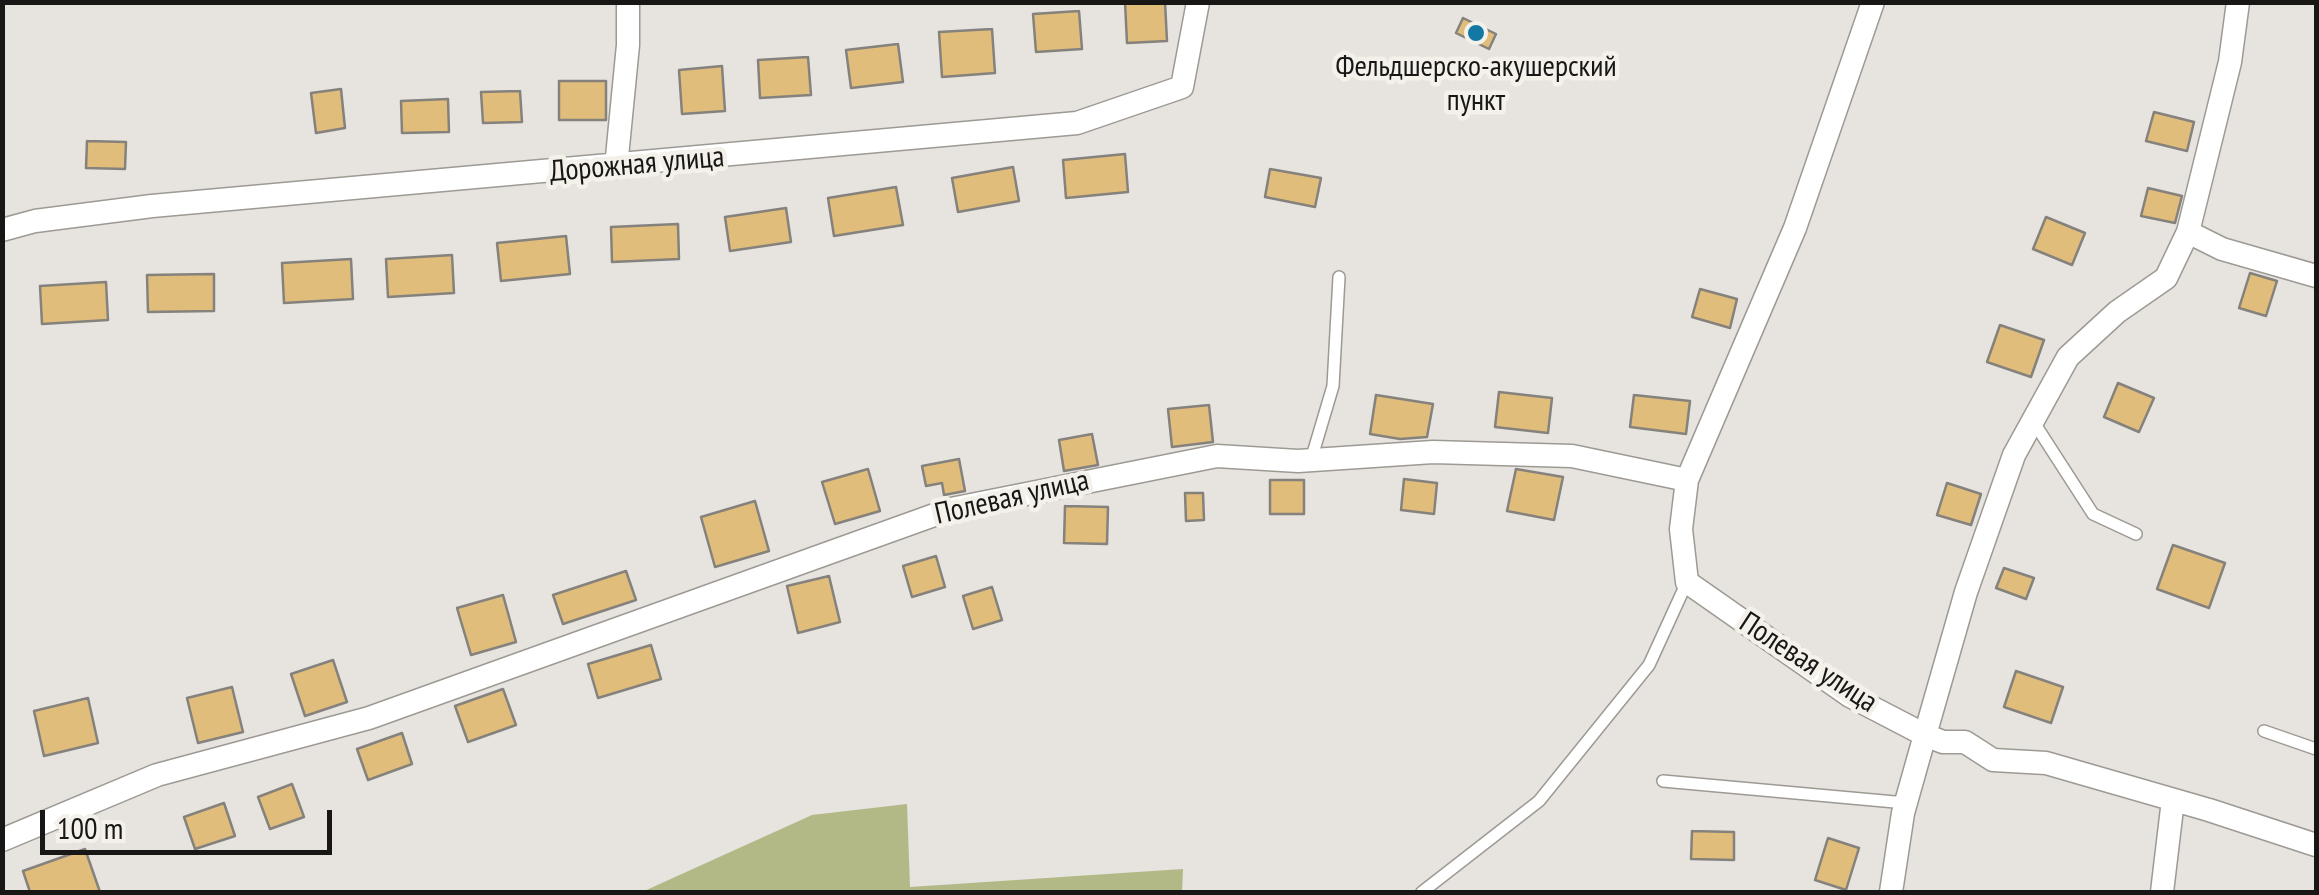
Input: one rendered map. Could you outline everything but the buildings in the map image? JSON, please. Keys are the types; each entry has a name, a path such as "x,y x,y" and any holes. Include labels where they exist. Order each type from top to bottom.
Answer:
{"street":[{"path":"616,167 628,45 628,2"},
{"name":"Дорожная улица","path":"2,230 35,220 152,206 1077,123 1182,86 1198,2"},
{"path":"1687,582 1681,528 1686,480 1795,228 1873,2"},
{"path":"1892,892 1906,804 1924,735 1966,592 2014,455 2068,358 2117,312 2166,278 2188,232 2230,62 2238,2"},
{"path":"2188,232 2222,249 2316,276"},
{"name":"Полевая улица","path":"2,840 157,775 369,718 951,509 1218,456 1311,460 1433,452 1572,456 1686,480"},
{"name":"Полевая улица","path":"1687,582 1850,696 1924,735 1943,742 1965,742 1993,760 2046,763 2316,845"},
{"path":"2162,892 2174,800"}],"lane":[{"path":"1311,460 1333,386 1338,277"},
{"path":"2033,421 2094,514 2136,534"},
{"path":"1422,892 1539,802 1649,665 1687,582"},
{"path":"2264,731 2316,749"},
{"path":"1663,780 1906,804"}],"green space":[{"path":"907,804 910,887 1183,869 1182,892 642,892 812,815"}],"place":[{"name":"Фельдшерско-акушерский пункт","path":"1476,33"}]}
